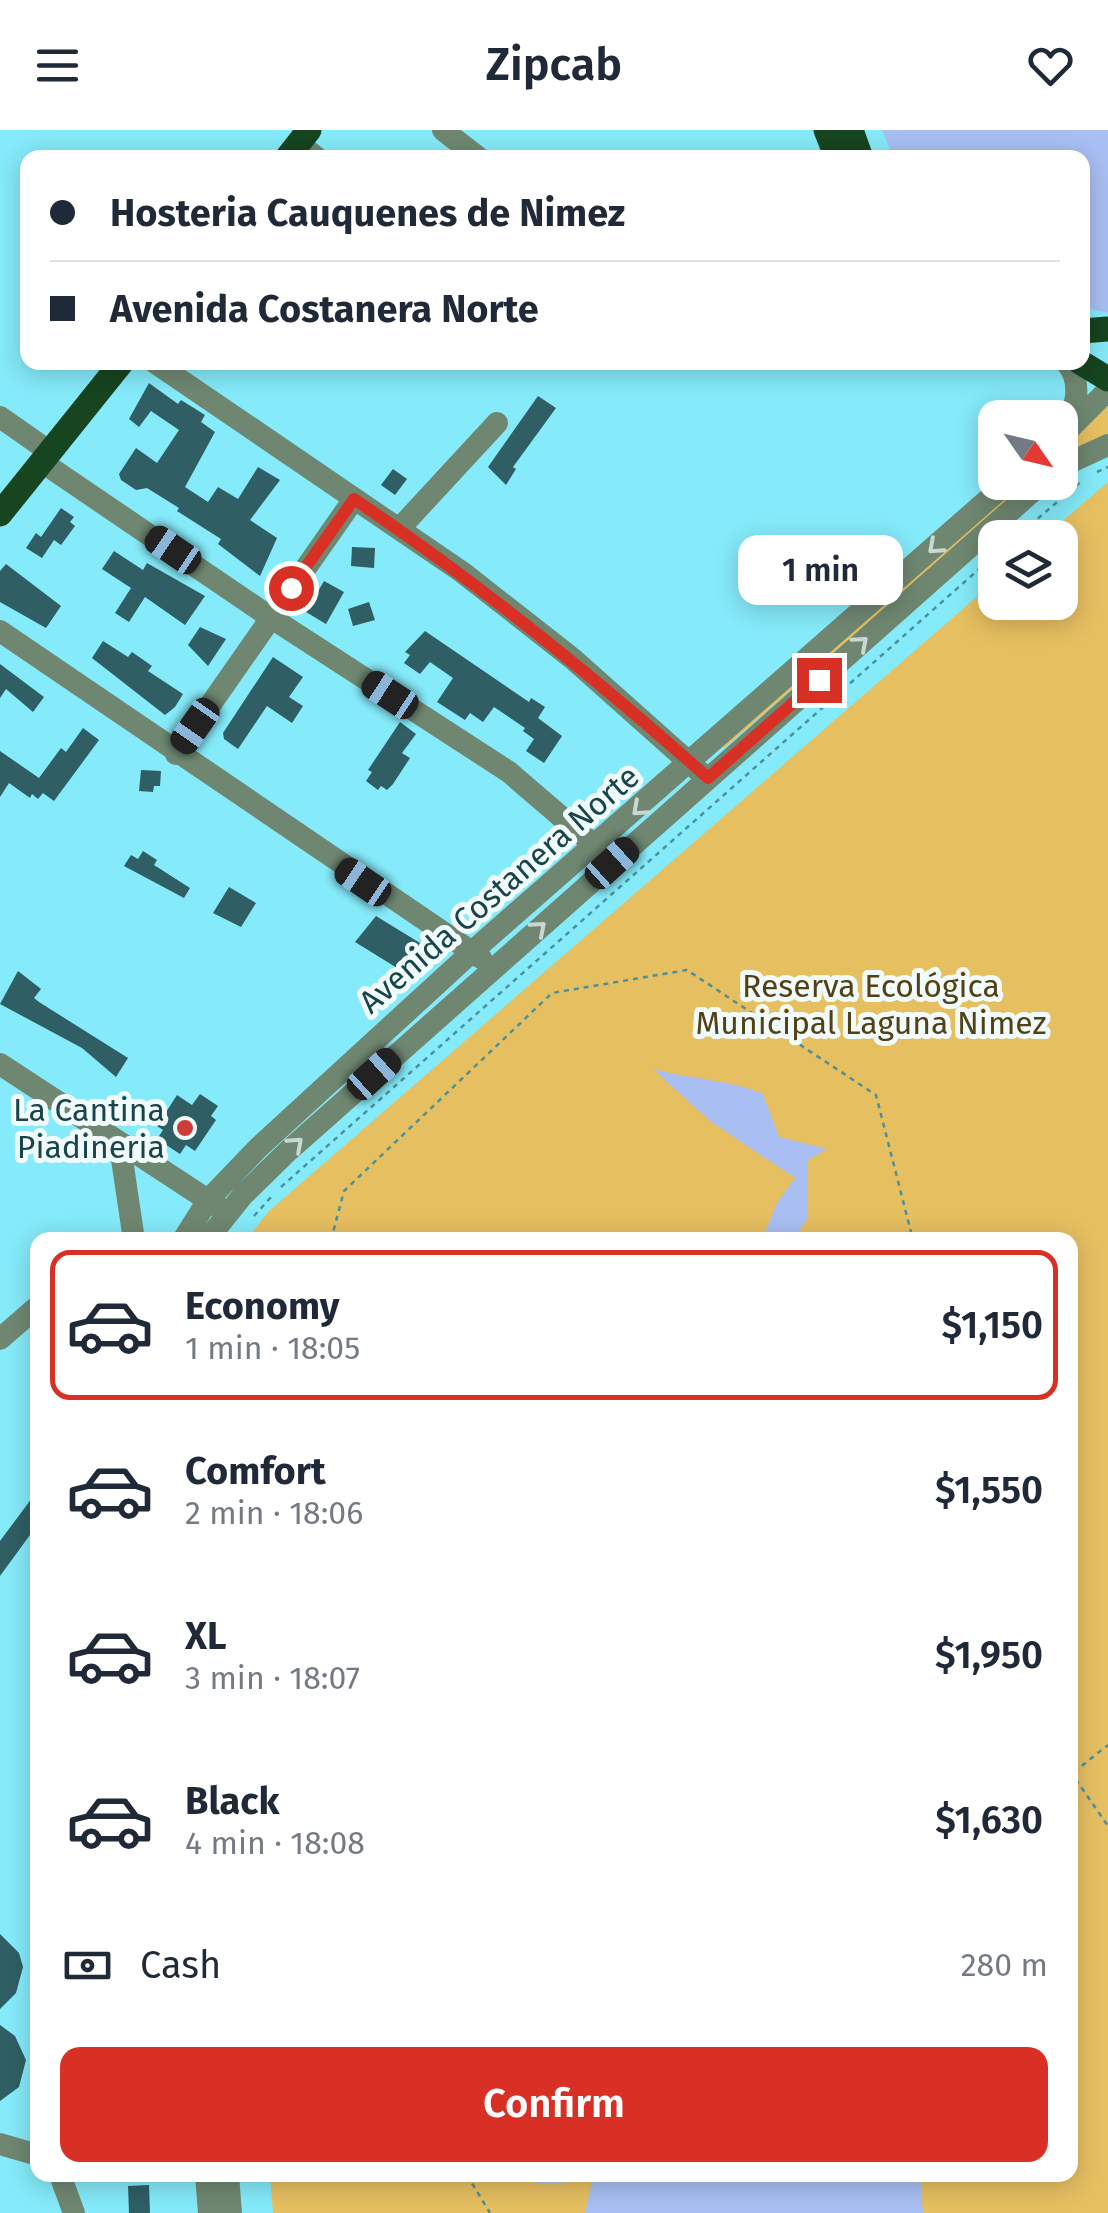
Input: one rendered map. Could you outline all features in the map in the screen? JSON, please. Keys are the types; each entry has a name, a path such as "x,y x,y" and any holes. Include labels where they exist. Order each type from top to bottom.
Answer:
{"main road":[{"path":"0,514 116,370"}],"street":[{"path":"443,130 469,150"},
{"path":"166,370 462,572 572,660 699,771"},
{"path":"1071,370 1075,376 1075,400"},
{"path":"1078,419 1108,390"},
{"path":"0,417 46,457 270,618 510,772 605,854"},
{"path":"398,529 497,422"},
{"path":"1078,459 1108,444"},
{"path":"176,754 354,499"},
{"name":"Avenida Costanera Norte","path":"699,771 989,500"},
{"name":"Avenida Costanera Norte","path":"209,1232 217,1206 279,1158 491,969 605,854 1022,500"},
{"path":"0,631 363,882 474,950 491,969"},
{"name":"Avenida Costanera Norte","path":"192,1232 474,950 605,854"},
{"path":"0,1064 217,1206"},
{"path":"120,1146 127,1232"},
{"path":"0,1339 30,1313"},
{"path":"0,2144 30,2153"},
{"path":"63,2182 74,2213"},
{"path":"207,2182 209,2213"},
{"path":"228,2182 230,2213"}],"path":[{"path":"1034,520 1068,490 1108,467"},
{"path":"254,1216 978,570"},
{"path":"332,1232 344,1191 552,994 686,970 876,1095 910,1232"},
{"path":"1078,1767 1108,1745"},
{"path":"1078,1782 1108,1826"},
{"path":"472,2182 490,2213"}],"green space":[{"path":"1108,406 1108,438 1078,448 1078,432"},
{"name":"Reserva Ecológica Municipal Laguna Nimez","path":"1108,482 1108,2213 273,2213 271,2182 1078,2182 1078,1232 252,1232 269,1211 978,596 978,620 1078,620 1078,520 1064,520"},
{"path":"1002,500 1011,500 988,520 979,520"},
{"path":"978,521 978,529 723,749 725,743"}],"water":[{"path":"882,130 1108,130 1108,313 1090,309 1090,150 890,150"},
{"path":"653,1069 763,1094 779,1137 827,1149 808,1160 808,1217 799,1232 765,1232 777,1203 795,1178 710,1121"},
{"path":"592,2182 921,2182 923,2213 585,2213"}],"building":[{"path":"149,383 178,404 181,400 205,415 201,422 215,432 185,487 208,502 218,487 238,499 258,467 280,480 250,520 277,538 260,576 218,544 221,539 177,511 179,508 147,488 136,490 121,480 119,474 136,448 157,463 179,430 151,411 139,427 129,419"},
{"path":"538,396 556,408 513,467 516,469 506,485 488,467"},
{"path":"393,469 407,479 395,495 381,485"},
{"path":"61,508 74,517 70,522 75,526 61,545 54,540 42,558 26,548 36,533 41,537"},
{"path":"352,547 375,548 374,568 351,566"},
{"path":"114,551 143,570 147,563 205,596 185,625 145,597 129,622 115,613 131,588 102,569"},
{"path":"6,564 61,606 46,628 0,602 0,571"},
{"path":"324,581 344,592 326,624 306,612"},
{"path":"369,602 375,620 353,626 348,609"},
{"path":"200,627 226,639 208,666 188,645"},
{"path":"425,631 529,702 531,698 545,707 538,718 562,736 544,763 526,751 534,739 523,731 525,728 494,707 483,722 470,713 465,720 437,702 453,678 430,662 420,674 404,663 410,655 405,652"},
{"path":"103,641 128,657 132,652 152,666 148,671 183,694 175,707 165,715 92,658"},
{"path":"273,657 303,677 289,697 303,706 292,723 267,706 238,749 224,739 223,733"},
{"path":"0,664 44,697 33,712 6,689 0,698"},
{"path":"400,722 416,734 402,753 410,758 387,790 381,786 378,790 366,781 372,772 368,770"},
{"path":"83,728 99,740 54,801 43,793 38,799 32,794 30,798 9,783 0,797 0,751 39,778 61,748 66,752"},
{"path":"141,770 161,771 160,786 154,786 153,792 139,791"},
{"path":"143,851 157,860 154,865 190,888 184,898 124,866 131,855 138,859"},
{"path":"229,887 256,903 241,927 213,913"},
{"path":"376,916 420,943 402,971 355,942"},
{"path":"18,971 41,989 34,998 39,1002 128,1058 116,1077 82,1048 0,1004"},
{"path":"200,1094 218,1106 211,1116 216,1120 195,1151 186,1145 180,1154 157,1139 163,1130 157,1126 177,1095 192,1105"},
{"path":"30,1501 30,1535 0,1576 0,1541"},
{"path":"0,1934 19,1953 23,1967 16,1993 0,2009"},
{"path":"0,2025 15,2036 26,2060 19,2087 0,2101"},
{"path":"149,2185 150,2213 129,2213 128,2186"}],"place":[{"name":"La Cantina Piadineria","path":"185,1128"}],"route":[{"path":"291,588 354,499 462,572 572,660 708,778 819,680"}]}
